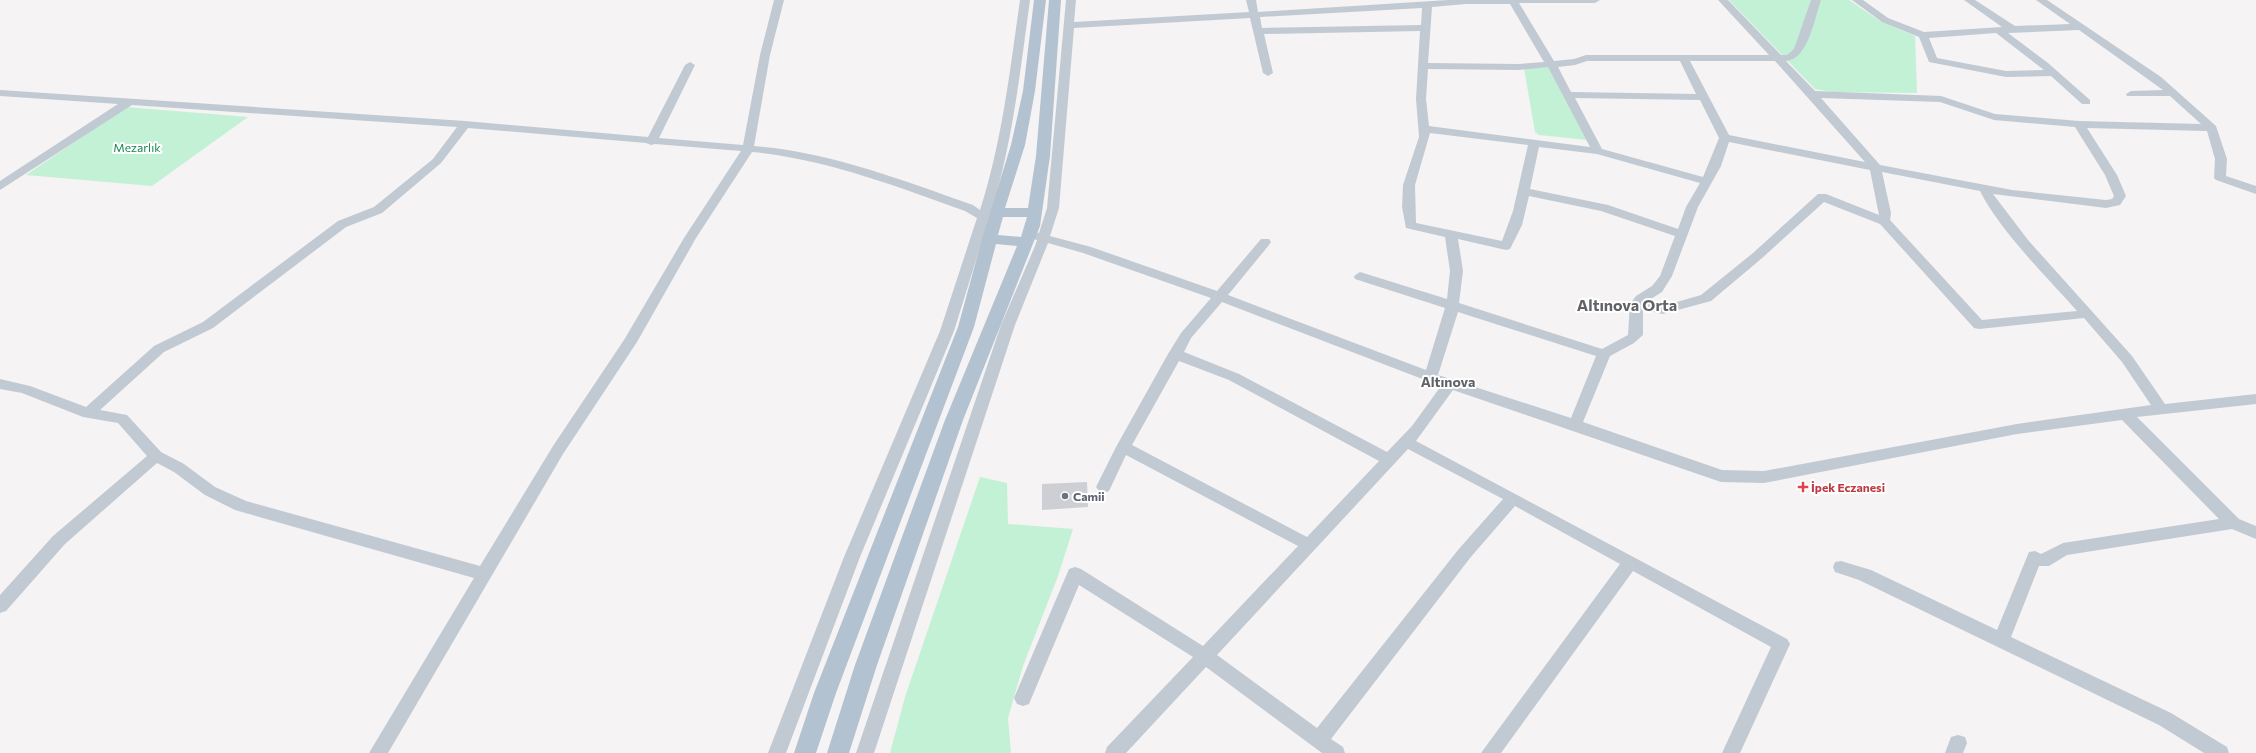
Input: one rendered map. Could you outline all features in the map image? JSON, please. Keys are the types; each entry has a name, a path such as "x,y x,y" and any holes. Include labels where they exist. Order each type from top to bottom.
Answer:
{"main road":[{"path":"805,753 828,685 966,327 990,223 1018,145 1028,91 1040,0"},
{"path":"838,753 866,665 954,420 1033,238 1042,156 1055,0"},
{"path":"990,223 1035,213"},
{"path":"990,223 1033,238"}],"street":[{"path":"378,753 558,450 630,342 690,238 748,149 765,55 779,0"},
{"path":"781,749 852,557 947,331 990,223 995,182 1008,120 1025,0"},
{"path":"854,753 867,747 1008,325 1033,238 1054,208 1071,0"},
{"path":"1251,0 1268,73"},
{"path":"1069,25 1427,5 1460,1 1595,0"},
{"path":"1724,0 1812,94 1875,166 1885,213 1884,221"},
{"path":"1422,66 1518,67 1575,62 1586,58 1789,58 1799,50 1816,0"},
{"path":"1857,0 1885,20 1923,35 2080,27"},
{"path":"1969,0 2012,30"},
{"path":"2040,0 2157,79 2212,128 2221,159 2220,178 2256,190"},
{"path":"1513,1 1551,64 1598,152"},
{"path":"1427,5 1421,99 1425,137 1409,185 1410,225 1451,235 1468,236 1506,246 1510,240 1534,142"},
{"path":"1258,31 1426,28"},
{"path":"1998,30 2053,73 2086,102"},
{"path":"1923,35 1934,60 2006,74 2053,73"},
{"path":"1683,58 1725,138"},
{"path":"651,142 690,65"},
{"path":"0,93 465,124 651,142 787,152 882,177 969,208 990,223"},
{"path":"2131,94 2172,93"},
{"path":"1812,94 1941,99 1994,117 2079,124 2212,128"},
{"path":"1568,95 1704,97"},
{"path":"0,186 129,102"},
{"path":"88,413 127,376 159,349 208,326 342,224 378,210 437,161 465,124"},
{"path":"1725,138 1875,166 2012,194 2100,204 2116,202 2120,196 2111,175 2079,124"},
{"path":"1424,129 1534,142 1598,152 1706,181"},
{"path":"1575,425 1604,354 1612,347 1633,338 1636,335 1637,304 1641,299 1657,289 1666,276 1692,207 1706,181 1725,138"},
{"path":"1985,189 1991,201 2024,242 2085,314 2127,359 2161,409"},
{"path":"1523,191 1604,208 1682,234"},
{"path":"1637,304 1662,310 1683,306 1706,298 1757,256 1822,197 1884,221 1979,325 2085,314"},
{"path":"1430,377 1447,332 1456,284 1456,249 1451,235"},
{"path":"1033,238 1087,250 1219,297 1430,377 1575,425 1720,476 1764,476 2017,429 2161,409 2256,399"},
{"path":"1104,487 1123,447 1186,336 1265,242"},
{"path":"1360,276 1452,307 1604,354"},
{"path":"1175,354 1234,377 1389,460"},
{"path":"1114,753 1417,430 1450,383"},
{"path":"0,384 25,389 88,413 122,419 156,456 179,468 210,491 241,506 484,574"},
{"path":"2125,414 2233,523 2256,533"},
{"path":"1406,442 1513,498 1781,644 1731,753"},
{"path":"1123,447 1309,545"},
{"path":"0,606 59,540 156,456"},
{"path":"1319,740 1464,554 1513,498"},
{"path":"2001,641 2039,559 2063,549 2233,523"},
{"path":"1490,753 1630,562"},
{"path":"1841,567 1865,575 2165,719 2220,753"},
{"path":"1023,698 1075,574 1205,656 1336,753"}],"green space":[{"path":"1729,0 1849,0 1880,21 1915,36 1917,93 1832,92 1815,89"},
{"path":"1549,67 1587,140 1539,135 1535,132 1524,68"},
{"name":"Mezarlık","path":"126,107 248,117 152,186 26,175"},
{"path":"980,477 1007,483 1008,524 1073,529 1058,576 1023,666 1008,718 1011,753 890,753 905,697"}],"building":[{"name":"Camii","path":"1087,482 1088,507 1042,510 1042,484"}],"place":[{"name":"İpek Eczanesi","path":"1803,487"},
{"name":"Camii","path":"1065,496"}],"district":[{"name":"Altınova Orta","path":"1627,304"},
{"name":"Altınova","path":"1448,381"}]}
